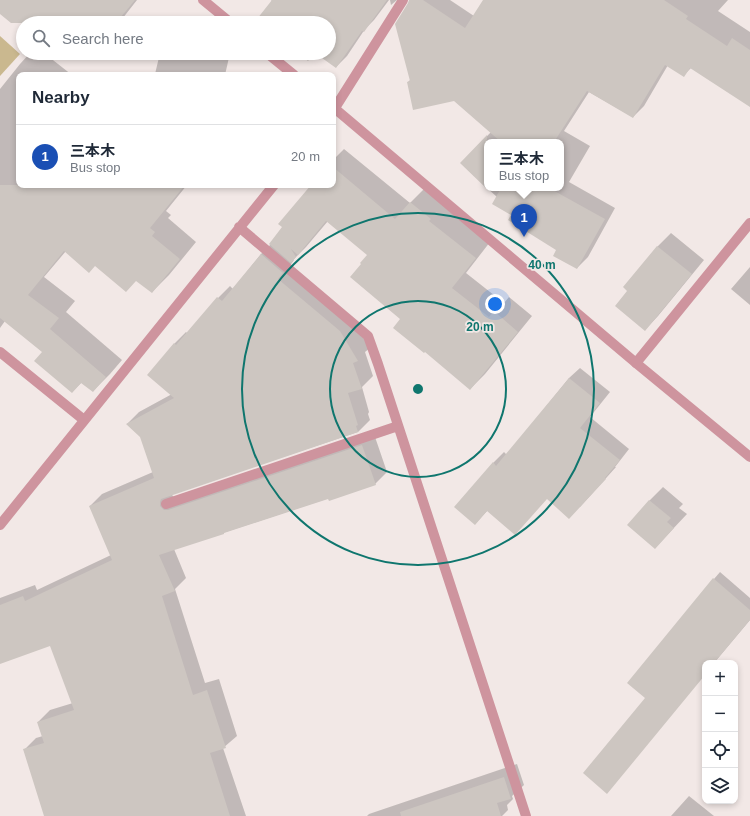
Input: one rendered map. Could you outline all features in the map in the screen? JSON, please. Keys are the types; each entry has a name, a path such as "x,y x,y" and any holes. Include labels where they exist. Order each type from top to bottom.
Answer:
{"street":[{"path":"203,0 222,16"},
{"path":"336,106 403,0"},
{"path":"276,60 290,72"},
{"path":"336,111 750,457"},
{"path":"0,525 272,188"},
{"path":"636,363 750,223"},
{"path":"239,228 368,336 526,816"},
{"path":"0,352 84,420"},
{"path":"166,504 398,426"}],"shaded area":[{"path":"0,36 16,50 16,58 0,76"}],"building":[{"path":"0,0 135,0 122,16 16,16 16,23 11,23 0,14"},
{"path":"272,0 387,0 364,32 362,31 336,68 325,60 336,60 336,16 259,16"},
{"path":"409,0 423,0 465,28 483,0 664,0 688,16 686,19 727,46 732,38 750,50 750,107 690,68 684,77 665,65 633,118 587,91 556,139 498,139 454,101 413,110 407,82 410,81 395,24"},
{"path":"487,135 487,139 484,139 484,186 460,163"},
{"path":"336,170 395,219 410,202 431,219 429,221 476,258 452,288 489,317 494,311 518,332 470,390 425,352 424,353 393,328 400,319 350,277 367,255 326,221 298,255 291,249 296,257 291,263 269,244 282,227 278,224 308,188 336,188"},
{"path":"0,185 16,185 16,188 183,188 150,228 155,232 152,236 180,259 152,293 136,281 126,292 95,266 89,273 64,251 28,295 59,318 50,329 106,377 93,392 81,383 72,393 34,361 42,352 0,318"},
{"path":"499,191 554,191 605,219 577,269 553,256 556,250 508,220 511,215 492,204"},
{"path":"657,246 692,274 645,331 615,306 627,291 623,287"},
{"path":"261,254 283,273 278,279 340,331 358,361 353,363 362,389 348,393 358,425 356,426 358,432 161,499 160,506 164,510 168,510 362,445 376,485 329,501 328,499 159,555 175,591 162,596 193,695 207,690 226,748 210,753 230,816 44,816 23,749 44,743 37,722 74,710 50,646 0,664 0,605 23,596 25,601 112,560 89,506 154,478 140,437 126,424 174,398 147,375 174,343 176,345 217,297 222,301"},
{"path":"569,378 600,403 580,428 620,460 605,478 606,479 569,519 547,499 515,535 487,511 475,525 454,507 493,462 496,466"},
{"path":"649,500 671,518 667,522 674,528 655,549 627,525"},
{"path":"713,578 750,610 750,620 717,660 702,660 702,679 607,794 583,773 645,698 627,683"},
{"path":"504,777 511,799 497,803 501,816 401,816 400,812"}],"place":[{"name":"三本木","path":"524,237"}]}
